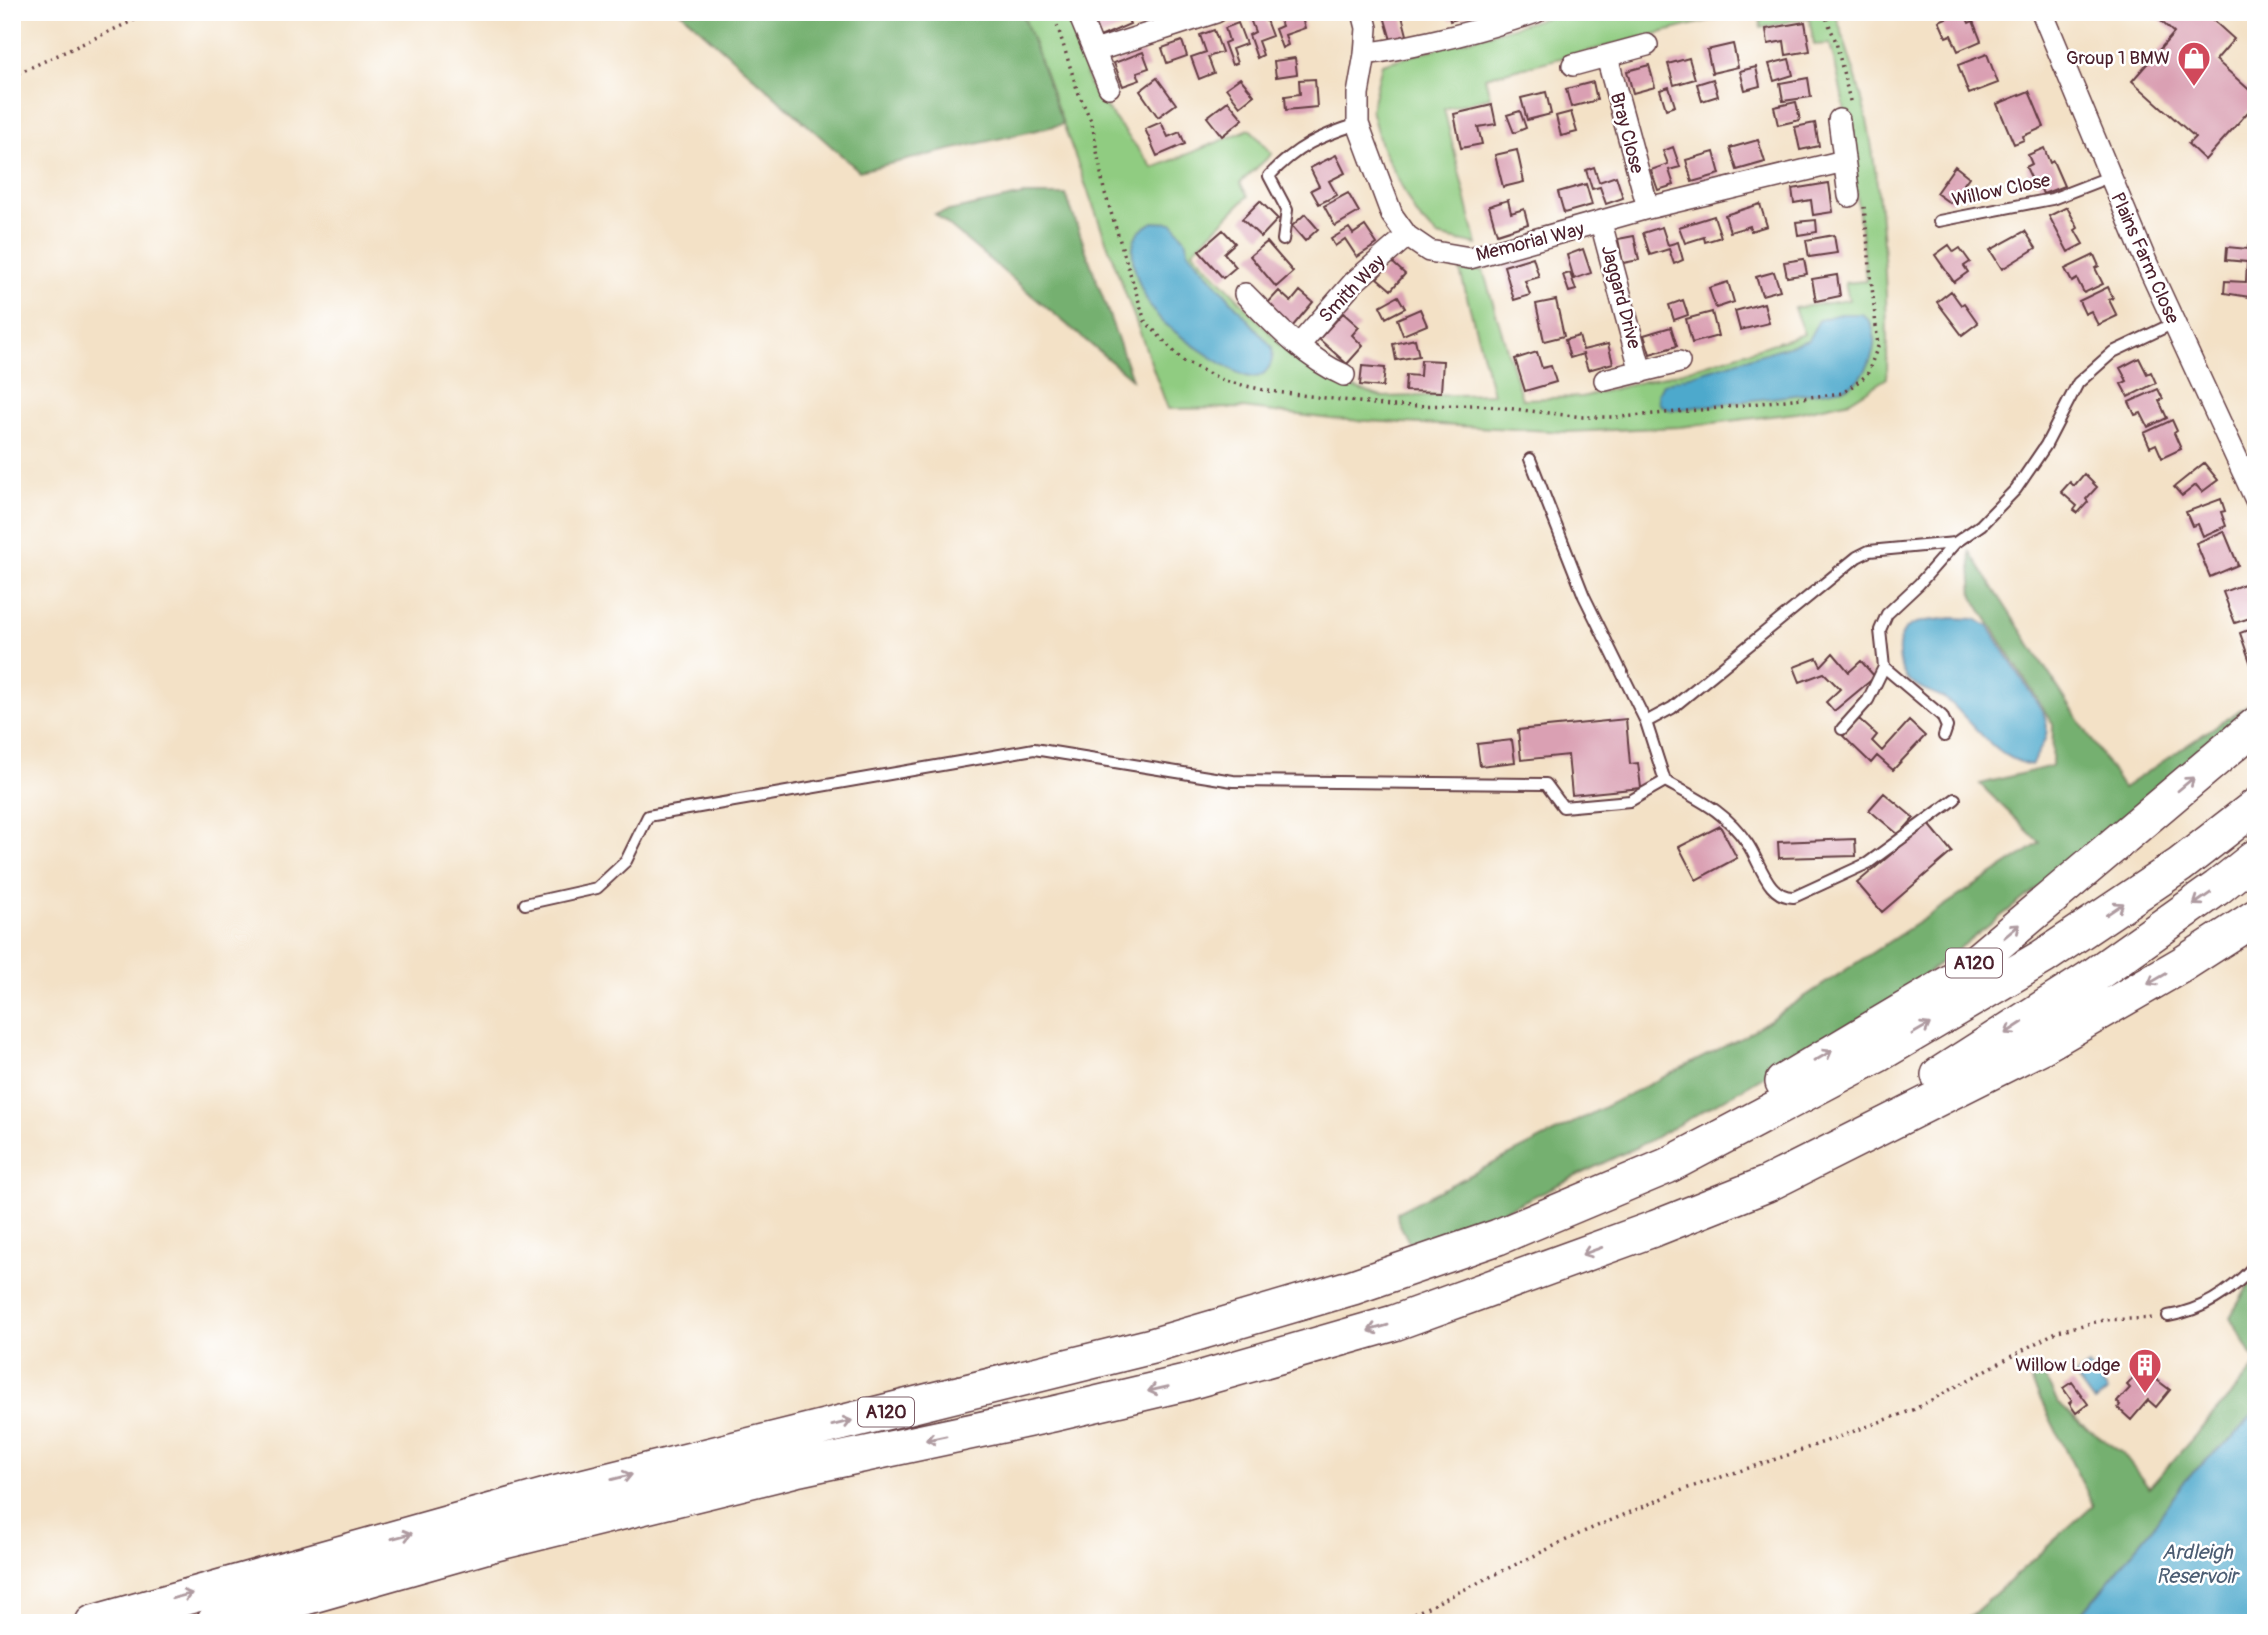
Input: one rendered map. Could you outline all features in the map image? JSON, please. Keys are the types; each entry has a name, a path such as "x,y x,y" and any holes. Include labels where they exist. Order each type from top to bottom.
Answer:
{"highway":[{"name":"A120","path":"1667,1166 1797,1071 1953,981 2256,725"},
{"name":"A120","path":"93,1623 546,1496 1152,1346 1353,1287 1498,1237 1667,1166 1879,1054 2043,957 2180,865 2256,806"},
{"name":"A120","path":"1656,1228 1953,1068 2089,979 2256,857"},
{"name":"A120","path":"214,1623 492,1544 796,1469 1185,1383 1394,1324 1656,1228 1767,1184 2040,1047 2183,964 2256,917"}],"street":[{"path":"1095,51 1216,12"},
{"name":"Memorial Way","path":"1363,12 1367,28 1358,94 1358,124 1392,215 1407,236 1429,251 1470,258 1648,208 1844,160"},
{"path":"1365,54 1401,48 1536,12"},
{"name":"Plains Farm Close","path":"2042,12 2109,177 2256,500"},
{"path":"1081,19 1110,88"},
{"path":"1573,65 1647,45"},
{"name":"Bray Close","path":"1607,57 1648,208"},
{"path":"1845,113 1844,160 1856,196"},
{"name":"Jaggard Drive","path":"1601,223 1641,372"},
{"name":"Smith Way","path":"1299,345 1354,282 1407,236"},
{"path":"1245,294 1271,321 1323,366 1344,375"},
{"name":"Jaggard Drive","path":"1605,380 1679,362"}],"lane":[{"path":"1283,240 1287,210 1269,176 1288,156 1321,135 1358,124"},
{"name":"Willow Close","path":"1939,221 2052,199 2109,177"},
{"path":"1842,729 1868,700 1884,667 1880,630 1884,619 1955,543 1981,525 2016,489 2046,445 2078,383 2113,352 2174,323"},
{"path":"1530,459 1584,596 1646,722 1665,781 1723,814 1748,844 1776,893 1794,897 1868,863 1955,799"},
{"path":"1646,722 1672,708 1857,557 1869,551 1955,543"},
{"path":"1884,667 1942,716 1947,727 1944,736"},
{"path":"525,904 597,888 626,861 648,816 1034,749 1233,782 1546,784 1563,807 1630,801 1665,781"},
{"path":"2168,1316 2198,1308 2216,1299 2256,1264"}],"path":[{"path":"12,76 152,12"},
{"path":"1054,12 1078,93 1091,123 1104,190 1145,321 1183,361 1225,381 1268,391 1391,406 1479,405 1583,417 1621,417 1710,409 1843,393 1867,375 1878,346 1856,196"},
{"path":"1824,12 1836,42 1845,113"},
{"path":"1395,1623 1581,1533 1685,1489 1913,1410 2058,1331 2104,1320 2168,1316"}],"green space":[{"path":"681,12 1022,12 1063,124 859,171"},
{"path":"1022,12 1068,12 1090,87 1153,168 1250,129 1272,154 1240,183 1248,196 1193,251 1295,359 1334,382 1382,397 1493,394 1460,271 1483,270 1522,399 1582,397 1681,372 1804,334 1794,308 1849,300 1845,283 1866,281 1849,132 1830,44 1814,45 1809,17 1761,28 1759,12 1835,12 1865,110 1875,171 1884,260 1887,378 1850,401 1796,413 1680,427 1568,432 1331,419 1243,408 1168,409"},
{"path":"1565,12 1743,12 1485,77 1490,97 1444,109 1477,245 1437,236 1415,213 1381,146 1371,110 1382,64"},
{"path":"1023,195 1066,195 1132,379 935,214"},
{"path":"1970,552 2123,788 2256,699 2256,702 2101,839 1899,995 1735,1093 1645,1143 1497,1214 1410,1244 1398,1221 1397,1212 1743,1037 2040,843 1980,784 2052,766 2053,724 1973,597"},
{"path":"2256,1273 2256,1362 2230,1317"},
{"path":"2038,1365 2058,1403 2082,1425 2122,1453 2149,1488 2256,1366 2256,1411 2233,1438 2186,1479 2149,1532 2074,1623 1963,1623 2093,1505 2026,1370"}],"water":[{"path":"1153,222 1173,223 1187,242 1188,251 1272,347 1270,365 1263,374 1246,376 1227,367 1177,334 1161,320 1148,303 1138,280 1133,245 1141,230"},
{"path":"1839,314 1862,314 1873,330 1871,358 1862,375 1849,386 1828,391 1671,410 1659,404 1658,394 1663,384 1808,340 1819,320"},
{"path":"1952,618 1976,619 1989,627 2043,712 2046,733 2031,765 1996,749 1951,703 1917,686 1904,674 1899,659 1899,643 1907,628 1922,622"},
{"path":"2089,1366 2108,1392 2094,1402 2075,1376"},
{"name":"Ardleigh Reservoir","path":"2256,1410 2256,1623 2074,1623 2149,1532 2186,1479 2233,1438"}],"building":[{"path":"1090,12 1109,12 1110,17 1125,12 1130,24 1100,37"},
{"path":"1300,12 1305,28 1285,35 1288,45 1282,48 1275,29 1282,26 1277,13"},
{"path":"1401,12 1407,35 1391,40 1384,16"},
{"path":"1448,12 1477,12 1477,13 1450,21"},
{"path":"1964,12 1969,23 1973,21 1981,41 1958,51 1951,35 1946,37 1939,21"},
{"name":"Group 1 BMW","path":"2151,12 2204,12 2234,39 2216,60 2256,96 2256,103 2205,160 2188,144 2195,137 2132,81 2174,33"},
{"path":"1264,15 1272,36 1258,41 1263,55 1257,58 1249,35 1255,32 1250,19"},
{"path":"1805,22 1810,51 1786,55 1784,41 1768,44 1766,29"},
{"path":"1238,23 1246,44 1232,49 1237,63 1232,65 1224,43 1229,41 1225,28"},
{"path":"1214,30 1222,52 1208,57 1214,73 1199,79 1191,57 1206,52 1200,35"},
{"path":"1182,41 1187,56 1167,63 1162,48"},
{"path":"1733,44 1738,67 1712,73 1707,50"},
{"path":"1143,52 1149,68 1137,72 1140,80 1123,86 1114,63"},
{"path":"1987,54 1998,83 1969,94 1958,65"},
{"path":"1295,58 1297,74 1276,77 1274,61"},
{"path":"1689,58 1695,79 1674,85 1668,64"},
{"path":"1789,59 1793,75 1774,81 1769,64"},
{"path":"1649,65 1655,87 1633,93 1627,71"},
{"path":"1756,67 1760,86 1745,90 1740,71"},
{"path":"1157,78 1176,104 1158,117 1140,91"},
{"path":"1240,78 1254,95 1240,106 1226,88"},
{"path":"1808,78 1811,97 1783,101 1780,83"},
{"path":"1315,79 1317,107 1286,110 1285,96 1300,94 1299,80"},
{"path":"1713,79 1718,96 1702,101 1697,84"},
{"path":"1593,82 1597,100 1571,107 1566,89"},
{"path":"1669,87 1675,106 1666,109 1660,90"},
{"path":"2029,91 2044,127 2023,136 2024,140 2014,144 1997,104"},
{"path":"1546,92 1551,114 1527,120 1521,98"},
{"path":"1228,101 1243,119 1222,136 1207,117"},
{"path":"1796,102 1800,120 1778,125 1774,107"},
{"path":"1492,105 1496,124 1478,127 1482,144 1461,148 1454,114"},
{"path":"1520,111 1526,128 1514,133 1507,115"},
{"path":"1571,112 1577,132 1561,136 1556,116"},
{"path":"1161,122 1168,137 1180,132 1185,144 1157,156 1145,129"},
{"path":"1815,123 1819,146 1800,150 1795,127"},
{"path":"1758,140 1765,162 1737,170 1730,148"},
{"path":"1673,147 1680,167 1669,170 1674,185 1658,190 1651,170 1668,164 1663,151"},
{"path":"2044,148 2064,186 2043,194 2037,180 2033,182 2026,167 2032,164 2028,155"},
{"path":"1517,150 1524,182 1503,187 1495,155"},
{"path":"1714,152 1720,174 1692,182 1686,160"},
{"path":"1336,155 1345,173 1329,181 1337,195 1319,204 1311,190 1319,186 1310,168"},
{"path":"1955,166 1969,177 1964,184 1971,188 1963,200 1956,195 1950,203 1936,193"},
{"path":"1594,167 1599,182 1616,176 1623,198 1606,204 1600,187 1592,189 1586,170"},
{"path":"1829,183 1833,212 1813,215 1811,200 1794,203 1792,189"},
{"path":"1586,184 1592,205 1564,213 1558,192"},
{"path":"1348,193 1359,212 1335,226 1324,206"},
{"path":"1508,200 1511,213 1524,209 1528,224 1497,234 1489,206"},
{"path":"1260,201 1278,219 1261,237 1242,219"},
{"path":"1760,204 1767,226 1751,231 1750,226 1730,232 1725,215"},
{"path":"2067,207 2083,244 2068,252 2049,216"},
{"path":"1305,214 1318,229 1305,241 1292,226"},
{"path":"1714,216 1721,237 1705,242 1704,237 1685,243 1679,227"},
{"path":"1816,220 1817,232 1798,235 1796,222"},
{"path":"1365,226 1377,244 1357,257 1345,239 1335,246 1331,239 1349,228 1353,234"},
{"path":"1662,227 1668,245 1678,242 1683,260 1674,264 1669,249 1650,255 1643,233"},
{"path":"1223,230 1235,243 1224,253 1236,267 1223,278 1199,251"},
{"path":"2025,231 2036,248 2002,269 1990,250"},
{"path":"1834,235 1837,253 1809,257 1806,240"},
{"path":"1634,236 1639,260 1623,263 1618,239"},
{"path":"1267,242 1293,272 1276,287 1250,256"},
{"path":"1949,245 1954,252 1960,248 1970,262 1964,266 1968,272 1954,282 1935,255"},
{"path":"2248,246 2256,246 2256,298 2224,293 2225,281 2246,282 2247,262 2226,260 2227,247 2248,249"},
{"path":"1583,249 1591,273 1574,279 1567,255"},
{"path":"2094,255 2099,266 2095,268 2103,284 2084,293 2077,279 2072,282 2065,269"},
{"path":"1533,257 1539,277 1525,281 1530,295 1514,300 1504,266"},
{"path":"1804,259 1807,274 1787,277 1784,262"},
{"path":"1392,262 1405,274 1391,290 1377,278"},
{"path":"1774,272 1780,290 1762,295 1756,277"},
{"path":"1570,273 1576,290 1569,292 1563,275"},
{"path":"1837,275 1840,296 1816,301 1812,279"},
{"path":"1728,282 1734,302 1716,308 1709,288"},
{"path":"2108,287 2113,298 2109,300 2117,316 2098,325 2091,311 2085,314 2079,301"},
{"path":"1279,291 1291,302 1300,291 1313,302 1292,327 1266,305"},
{"path":"1951,291 1961,305 1964,303 1978,323 1962,335 1937,302"},
{"path":"1398,296 1405,308 1386,318 1380,306"},
{"path":"1556,300 1564,336 1544,341 1536,304"},
{"path":"1683,300 1688,315 1674,320 1669,305"},
{"path":"1764,303 1769,323 1740,330 1735,311"},
{"path":"1420,309 1427,325 1403,335 1397,319"},
{"path":"1712,312 1718,336 1692,343 1686,319"},
{"path":"1343,313 1359,327 1352,335 1363,346 1347,364 1319,339"},
{"path":"1671,327 1677,346 1650,354 1644,335"},
{"path":"1579,336 1583,350 1608,344 1613,363 1588,370 1583,354 1570,358 1565,340"},
{"path":"1415,339 1419,356 1396,360 1393,344"},
{"path":"1537,352 1542,368 1551,366 1556,382 1525,391 1515,359"},
{"path":"2139,358 2147,374 2151,372 2156,383 2128,397 2121,384 2127,381 2120,368"},
{"path":"1421,360 1443,361 1441,392 1405,391 1406,375 1420,376"},
{"path":"1362,366 1385,368 1383,387 1360,385"},
{"path":"2158,389 2163,399 2159,401 2167,418 2148,427 2141,413 2135,415 2129,402"},
{"path":"2172,420 2181,449 2162,458 2156,444 2150,447 2144,433"},
{"path":"2204,463 2218,480 2202,492 2196,485 2182,496 2174,487"},
{"path":"2084,474 2097,487 2078,513 2074,510 2077,506 2061,492 2070,482 2074,486"},
{"path":"2221,499 2225,511 2221,512 2226,526 2203,536 2198,524 2192,526 2186,512"},
{"path":"2224,531 2238,565 2210,577 2196,543"},
{"path":"2244,584 2256,616 2235,623 2223,592"},
{"path":"2256,627 2256,676 2255,676 2240,633"},
{"path":"1833,653 1849,672 1861,661 1875,677 1834,711 1826,702 1840,689 1824,673 1800,682 1794,667 1817,658 1821,666"},
{"path":"1626,719 1630,764 1638,763 1641,788 1572,795 1568,755 1521,760 1518,730"},
{"path":"1859,719 1877,735 1872,741 1882,751 1909,721 1925,736 1893,770 1877,756 1871,763 1843,736"},
{"path":"1512,740 1515,762 1480,766 1477,744"},
{"path":"1884,793 1914,818 1899,835 1869,810"},
{"path":"1928,823 1952,852 1882,912 1857,883"},
{"path":"1720,826 1737,858 1696,880 1679,847"},
{"path":"1855,839 1856,856 1779,858 1778,842"},
{"name":"Willow Lodge","path":"2137,1365 2170,1390 2156,1407 2148,1400 2131,1420 2118,1408 2120,1405 2117,1402 2130,1388 2127,1385 2135,1376 2131,1373"},
{"path":"2072,1382 2088,1404 2076,1413 2063,1388"}],"place":[{"name":"Group 1 BMW","path":"2194,88"},
{"name":"Willow Lodge","path":"2145,1395"}]}
